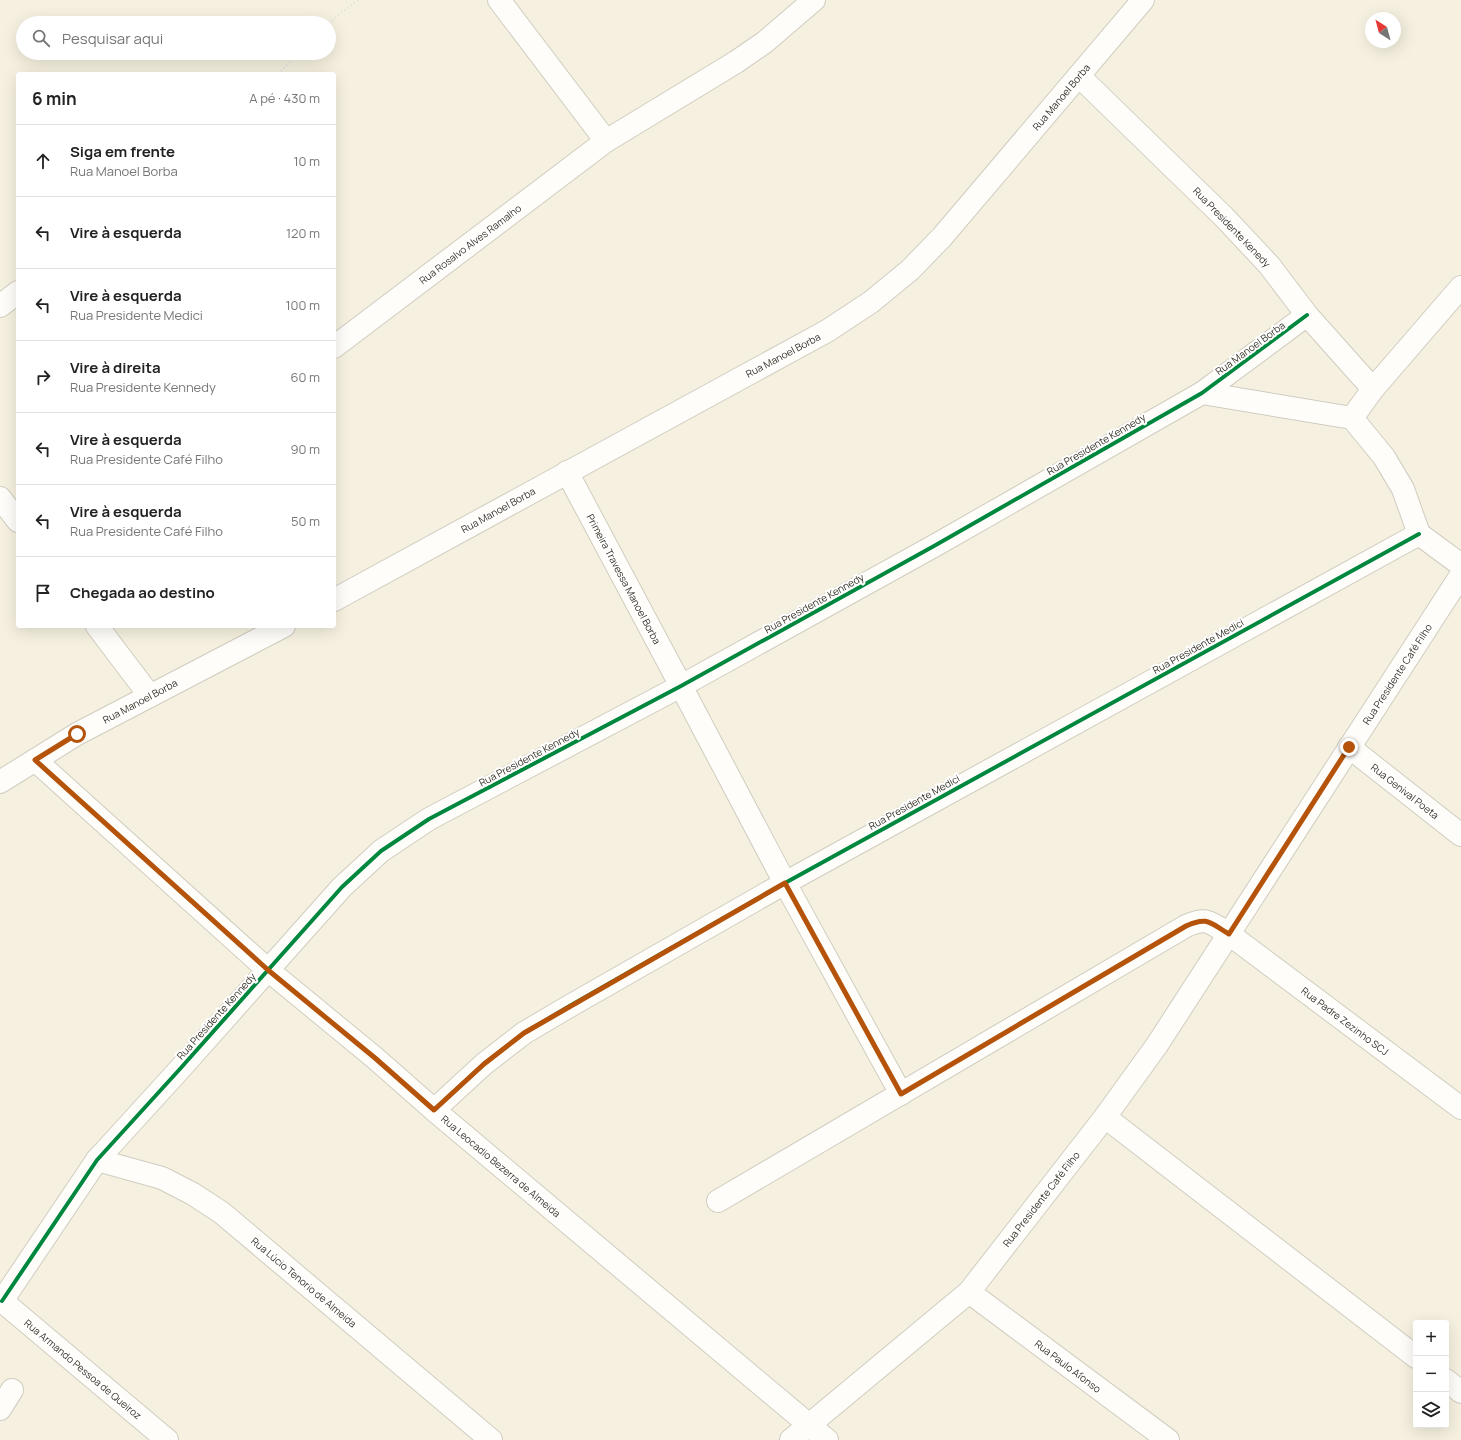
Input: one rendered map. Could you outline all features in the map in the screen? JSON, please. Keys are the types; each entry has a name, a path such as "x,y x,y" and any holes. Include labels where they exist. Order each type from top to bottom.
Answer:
{"street":[{"path":"499,0 606,142"},
{"name":"Rua Rosalvo Alves Ramalho","path":"336,344 606,142 736,62 765,42 814,0"},
{"name":"Rua Manoel Borba","path":"336,599 827,332 871,302 910,270 942,237 1144,0"},
{"name":"Rua Presidente Kenedy","path":"1079,76 1224,217 1269,265 1307,315 1373,389"},
{"path":"1352,418 1373,389 1461,287"},
{"path":"0,306 16,294"},
{"name":"Rua Manoel Borba","path":"1202,393 1307,315"},
{"path":"1202,393 1352,418 1384,457 1402,490 1419,534 1461,565"},
{"name":"Rua Presidente Kennedy","path":"1,1302 97,1160 342,887 381,851 429,818 681,686 934,546 1202,393"},
{"name":"Primeira Travessa Manoel Borba","path":"567,472 681,686"},
{"path":"0,498 16,518"},
{"name":"Rua Presidente Medici","path":"434,1110 484,1064 524,1033 588,995 785,883 1419,534"},
{"name":"Rua Presidente Café Filho","path":"808,1424 969,1292 1105,1117 1157,1045 1461,575"},
{"path":"99,628 150,696"},
{"name":"Rua Manoel Borba","path":"0,782 77,734 280,628"},
{"path":"681,686 785,883 901,1094"},
{"name":"Rua Genival Poeta","path":"1349,747 1461,835"},
{"name":"Rua Leocadio Bezerra de Almeida","path":"35,760 268,970 375,1058 434,1110 827,1440"},
{"path":"718,1201 1186,926 1198,921 1206,921 1229,934"},
{"name":"Rua Padre Zezinho SCJ","path":"1229,934 1461,1108"},
{"path":"1105,1117 1415,1356"},
{"name":"Rua Lúcio Tenorio de Almeida","path":"97,1160 162,1178 193,1194 222,1213 491,1440"},
{"name":"Rua Paulo Afonso","path":"969,1292 1168,1440"},
{"name":"Rua Armando Pessoa de Queiroz","path":"1,1302 167,1440"},
{"path":"1449,1382 1461,1392"},
{"path":"0,1409 12,1390"},
{"path":"790,1440 808,1424"}],"path":[{"path":"336,17 358,0"},
{"path":"280,72 292,60"}],"cycle path":[{"path":"2,1301 97,1160 342,887 381,851 429,819 681,686 934,546 1202,393 1307,315"},
{"path":"434,1110 484,1064 524,1033 568,1007 785,883 1419,534"}],"route":[{"path":"77,734 35,760 268,970 375,1058 434,1110 484,1064 524,1033 785,883 901,1094 1186,926 1198,921 1206,921 1229,934 1349,747"}]}
